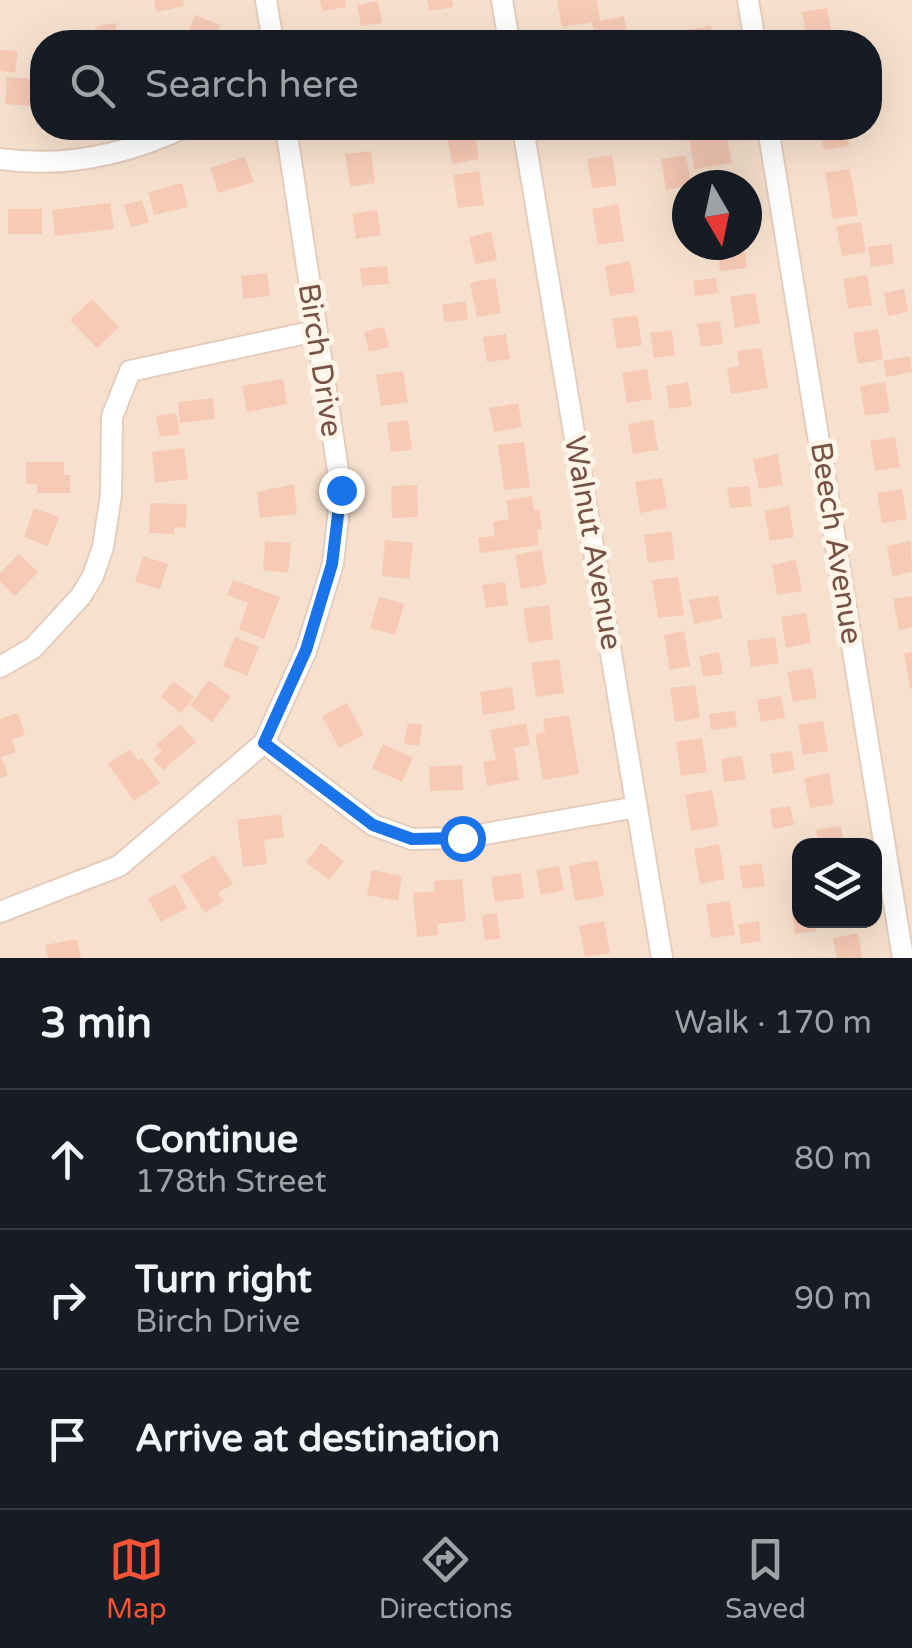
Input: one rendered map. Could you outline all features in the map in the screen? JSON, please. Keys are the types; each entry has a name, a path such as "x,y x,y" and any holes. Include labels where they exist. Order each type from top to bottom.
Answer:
{"street":[{"path":"266,0 271,30"},
{"path":"502,0 507,30"},
{"path":"748,0 752,30"},
{"path":"0,159 35,164 100,157 156,140"},
{"name":"Birch Drive","path":"0,912 119,866 264,743 306,650 332,564 341,490 288,140"},
{"name":"Walnut Avenue","path":"525,140 662,958"},
{"name":"Beech Avenue","path":"770,140 903,958"},
{"path":"0,667 34,648 81,596 93,576 110,506 112,417 130,371 314,331"},
{"path":"264,743 373,825 412,839 462,838 638,807"}],"shaded area":[{"path":"0,0 912,0 912,958 0,958"}],"building":[{"path":"154,0 183,0 184,6 156,12"},
{"path":"320,0 345,0 346,7 322,11"},
{"path":"427,0 452,0 453,7 429,11"},
{"path":"557,0 597,0 600,21 624,16 627,30 594,30 592,22 562,27"},
{"path":"378,1 382,23 361,26 357,5"},
{"path":"827,8 831,30 806,30 802,12"},
{"path":"195,15 220,25 218,30 189,30"},
{"path":"115,23 116,30 96,30 95,27"},
{"path":"0,50 18,51 15,73 0,71"},
{"path":"7,77 30,79 30,106 5,104"},
{"path":"448,140 476,140 479,159 452,164"},
{"path":"689,140 727,140 732,163 694,169"},
{"path":"822,140 848,140 849,146 824,150"},
{"path":"371,151 375,183 350,187 345,154"},
{"path":"612,155 617,185 592,189 587,159"},
{"path":"686,155 688,170 672,170 672,189 666,190 661,159"},
{"path":"245,157 254,182 218,193 210,168"},
{"path":"850,169 858,215 833,219 825,173"},
{"path":"479,171 484,205 458,208 453,175"},
{"path":"182,183 188,207 154,215 148,192"},
{"path":"142,200 149,222 131,227 124,205"},
{"path":"110,203 114,229 55,236 52,210"},
{"path":"618,204 624,241 598,245 592,209"},
{"path":"8,209 42,209 42,234 8,234"},
{"path":"377,210 381,235 356,239 352,214"},
{"path":"861,222 866,252 842,256 836,226"},
{"path":"491,232 497,260 475,264 469,237"},
{"path":"892,244 894,264 871,267 868,247"},
{"path":"719,260 746,260 747,268 720,271"},
{"path":"630,261 635,292 610,296 605,266"},
{"path":"387,266 389,284 362,286 360,268"},
{"path":"267,273 270,296 243,299 241,276"},
{"path":"867,275 872,305 848,309 843,279"},
{"path":"495,278 501,313 477,317 470,283"},
{"path":"716,278 718,293 695,296 693,281"},
{"path":"904,289 908,312 888,316 884,293"},
{"path":"755,293 760,323 735,328 730,297"},
{"path":"92,299 119,327 97,348 70,320"},
{"path":"466,301 468,320 444,322 442,305"},
{"path":"637,315 642,345 617,349 612,319"},
{"path":"720,321 723,344 701,347 697,324"},
{"path":"384,327 389,347 369,352 364,332"},
{"path":"878,329 883,359 858,364 853,333"},
{"path":"672,330 675,355 654,358 650,333"},
{"path":"506,334 510,359 487,362 483,337"},
{"path":"761,348 768,388 731,394 727,368 739,366 737,351"},
{"path":"910,356 912,372 886,377 883,361"},
{"path":"647,369 652,399 627,403 622,373"},
{"path":"403,371 408,402 381,406 376,375"},
{"path":"283,379 287,404 247,412 242,386"},
{"path":"688,382 692,406 669,409 666,386"},
{"path":"885,382 890,412 865,416 860,386"},
{"path":"213,398 215,419 180,423 178,402"},
{"path":"518,403 522,427 494,432 489,408"},
{"path":"176,413 180,434 160,437 156,416"},
{"path":"408,420 412,450 391,452 387,423"},
{"path":"653,420 658,450 633,454 628,424"},
{"path":"895,437 900,467 875,471 870,441"},
{"path":"524,442 530,487 504,490 498,445"},
{"path":"184,448 188,479 155,483 152,452"},
{"path":"778,454 783,485 759,489 753,459"},
{"path":"26,462 64,462 64,475 70,475 70,493 37,493 37,484 26,484"},
{"path":"662,478 667,508 640,513 635,482"},
{"path":"294,484 297,514 260,518 257,492"},
{"path":"417,485 418,517 392,518 391,486"},
{"path":"749,486 752,506 730,508 727,488"},
{"path":"902,489 907,519 882,523 877,493"},
{"path":"532,496 542,529 537,530 539,545 480,553 478,538 495,536 493,522 509,519 506,500"},
{"path":"150,503 187,504 186,528 174,527 174,534 149,533"},
{"path":"789,506 794,537 770,541 764,511"},
{"path":"34,508 59,517 48,546 24,537"},
{"path":"671,531 675,559 648,563 644,535"},
{"path":"385,540 413,543 409,579 382,576"},
{"path":"265,541 291,543 288,573 263,570"},
{"path":"911,541 912,572 892,576 887,546"},
{"path":"541,550 547,584 521,589 515,555"},
{"path":"19,554 38,572 15,596 0,581 0,573"},
{"path":"143,556 168,564 160,589 135,582"},
{"path":"796,560 802,591 777,595 772,565"},
{"path":"678,577 684,615 658,618 652,580"},
{"path":"233,580 280,597 264,639 239,629 248,603 227,595"},
{"path":"505,582 508,605 486,608 482,585"},
{"path":"718,595 722,618 694,624 689,600"},
{"path":"912,596 912,627 899,630 893,599"},
{"path":"379,597 404,604 395,635 370,628"},
{"path":"549,605 553,639 529,643 523,609"},
{"path":"806,613 811,643 786,648 781,617"},
{"path":"684,631 690,666 670,670 664,635"},
{"path":"235,637 259,647 247,676 223,666"},
{"path":"775,637 779,663 751,667 747,641"},
{"path":"719,652 723,674 703,677 699,656"},
{"path":"912,652 912,689 910,689 904,653"},
{"path":"559,659 564,693 536,697 531,663"},
{"path":"812,668 817,698 793,702 787,672"},
{"path":"209,680 231,697 212,722 190,705"},
{"path":"173,681 194,697 181,713 161,697"},
{"path":"695,685 700,718 675,722 670,688"},
{"path":"512,687 515,710 483,715 480,692"},
{"path":"781,696 785,718 761,722 757,700"},
{"path":"347,703 364,735 339,748 322,716"},
{"path":"735,711 737,727 711,730 709,714"},
{"path":"18,713 25,735 12,740 16,752 1,757 8,775 0,778 0,719"},
{"path":"569,715 579,774 543,780 535,734 545,732 543,719"},
{"path":"823,721 828,751 803,755 798,725"},
{"path":"408,723 422,725 419,746 404,744"},
{"path":"526,723 530,745 514,748 519,780 487,786 483,762 496,760 490,730"},
{"path":"180,724 196,742 163,770 153,759 162,751 156,745"},
{"path":"702,738 707,772 681,776 676,742"},
{"path":"383,744 413,758 402,782 372,768"},
{"path":"130,749 138,761 142,758 160,783 134,801 108,764"},
{"path":"792,751 795,770 773,774 770,754"},
{"path":"742,756 746,779 724,782 721,759"},
{"path":"462,765 463,790 430,791 429,767"},
{"path":"829,773 834,804 810,808 804,778"},
{"path":"712,790 719,826 691,831 685,795"},
{"path":"790,806 794,825 773,829 770,809"},
{"path":"281,814 284,837 264,840 267,864 243,867 237,820"},
{"path":"841,826 843,838 818,838 816,830"},
{"path":"321,843 344,861 329,880 306,862"},
{"path":"719,844 725,879 700,884 694,849"},
{"path":"214,855 233,884 218,893 224,901 205,913 181,876"},
{"path":"597,860 604,896 575,901 569,866"},
{"path":"761,863 765,886 743,889 739,866"},
{"path":"559,866 564,890 541,895 536,870"},
{"path":"372,870 402,876 398,901 367,895"},
{"path":"521,873 524,898 495,902 491,877"},
{"path":"462,879 466,921 437,924 438,935 417,937 413,893 435,891 434,881"},
{"path":"175,884 187,908 161,922 148,899"},
{"path":"730,901 735,935 711,938 706,904"},
{"path":"497,913 500,939 485,940 482,915"},
{"path":"604,921 610,953 585,957 579,926"},
{"path":"759,921 761,941 741,944 738,924"},
{"path":"794,928 816,928 816,931 795,934"},
{"path":"858,933 862,958 837,958 833,938"},
{"path":"77,939 81,958 48,958 45,945"}],"route":[{"path":"341,490 332,564 306,650 264,743 373,825 412,839 462,838"}]}
